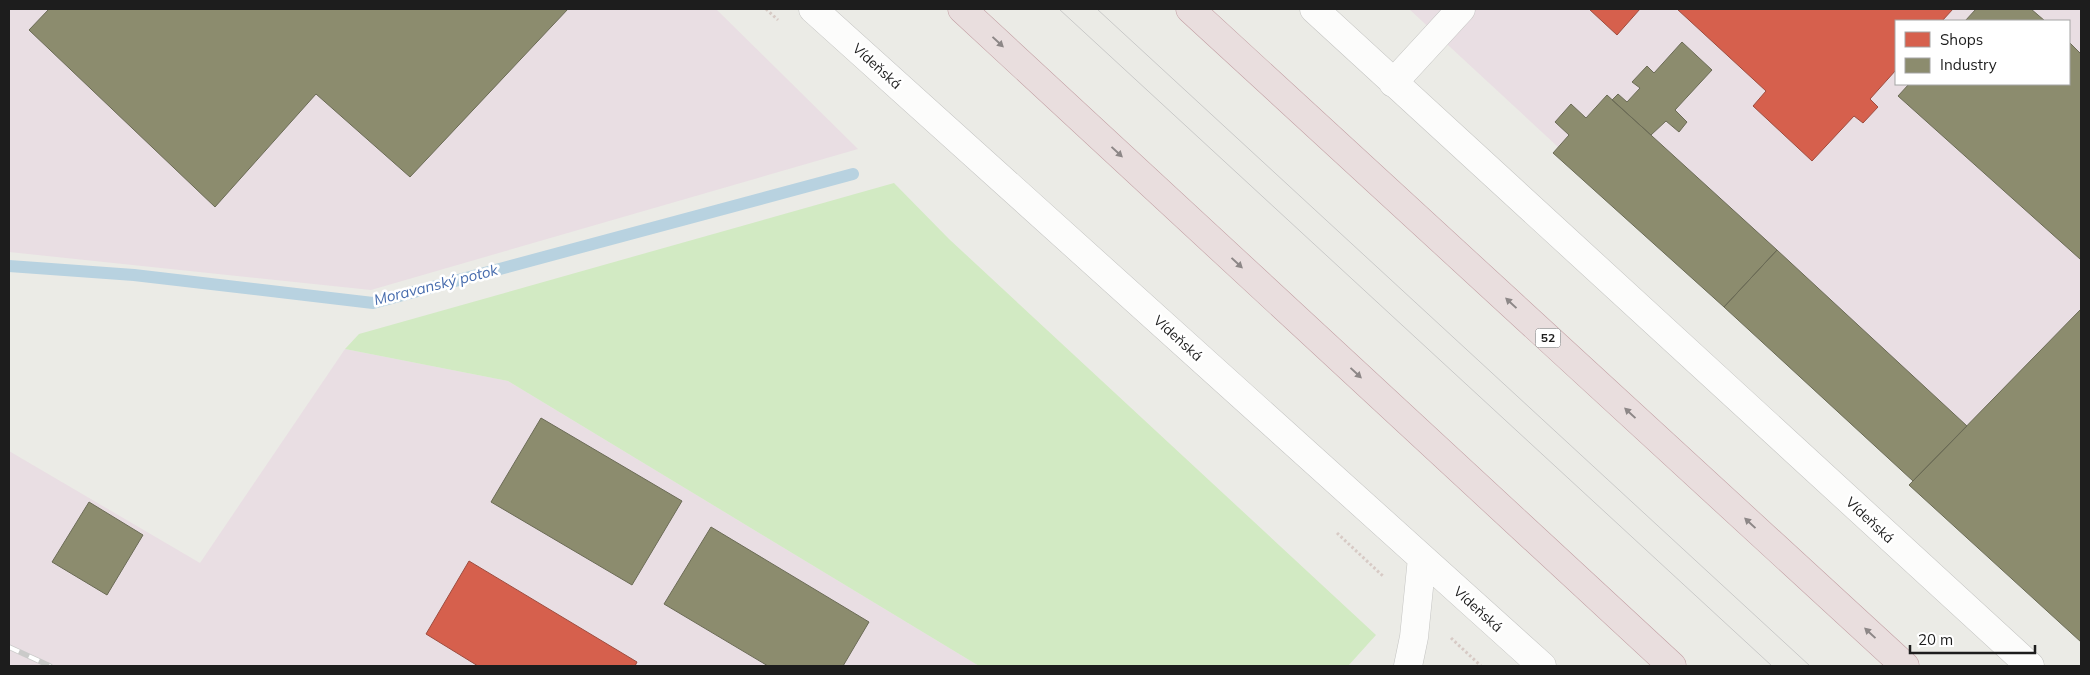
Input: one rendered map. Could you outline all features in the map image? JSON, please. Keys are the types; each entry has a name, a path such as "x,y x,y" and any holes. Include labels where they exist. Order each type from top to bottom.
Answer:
{"highway":[{"path":"962,9 1672,666"},
{"name":"52","path":"1190,9 1906,666"}],"street":[{"name":"Vídeňská","path":"813,9 1542,666"},
{"name":"Vídeňská","path":"1314,9 2030,666"},
{"path":"1394,83 1461,9"},
{"path":"1408,666 1414,637 1422,558"}],"shaded area":[{"path":"9,9 716,9 858,149 371,290 9,252"},
{"path":"1409,9 2081,9 2081,631"},
{"path":"345,349 508,381 979,666 9,666 9,451 200,563"}],"green space":[{"path":"894,183 949,239 1376,635 1348,666 979,666 508,381 345,349 359,334"}],"building: Shops":[{"path":"1589,9 1640,9 1617,35"},
{"path":"1677,9 1953,9 1943,20 1895,20 1895,71 1870,99 1878,107 1863,123 1854,116 1812,161 1753,106 1766,91"},
{"path":"469,561 637,662 635,666 478,666 426,634"}],"building: Industry":[{"path":"49,9 568,9 410,177 316,94 215,207 29,30"},
{"path":"1976,9 2031,9 2044,20 1966,20"},
{"path":"1682,42 1712,70 1675,110 1687,122 1679,132 1666,121 1651,135 1612,100 1618,94 1627,102 1640,88 1632,82 1647,66 1654,73"},
{"path":"2070,43 2081,54 2080,259 1898,96 1908,85 2070,85"},
{"path":"1607,95 1777,250 1724,307 1553,153 1569,135 1555,122 1571,104 1586,118"},
{"path":"1777,250 1967,426 1913,481 1724,307"},
{"path":"2081,309 2081,642 1909,485"},
{"path":"541,418 682,501 632,585 491,502"},
{"path":"89,502 143,535 107,595 52,562"},
{"path":"711,527 869,622 843,666 768,666 664,604"}],"waterway":[{"name":"Moravanský potok","path":"9,266 134,275 373,303 853,174"}],"tram line":[{"path":"1059,9 1772,666"},
{"path":"1097,9 1810,666"}],"railway":[{"path":"9,647 50,666"}]}
